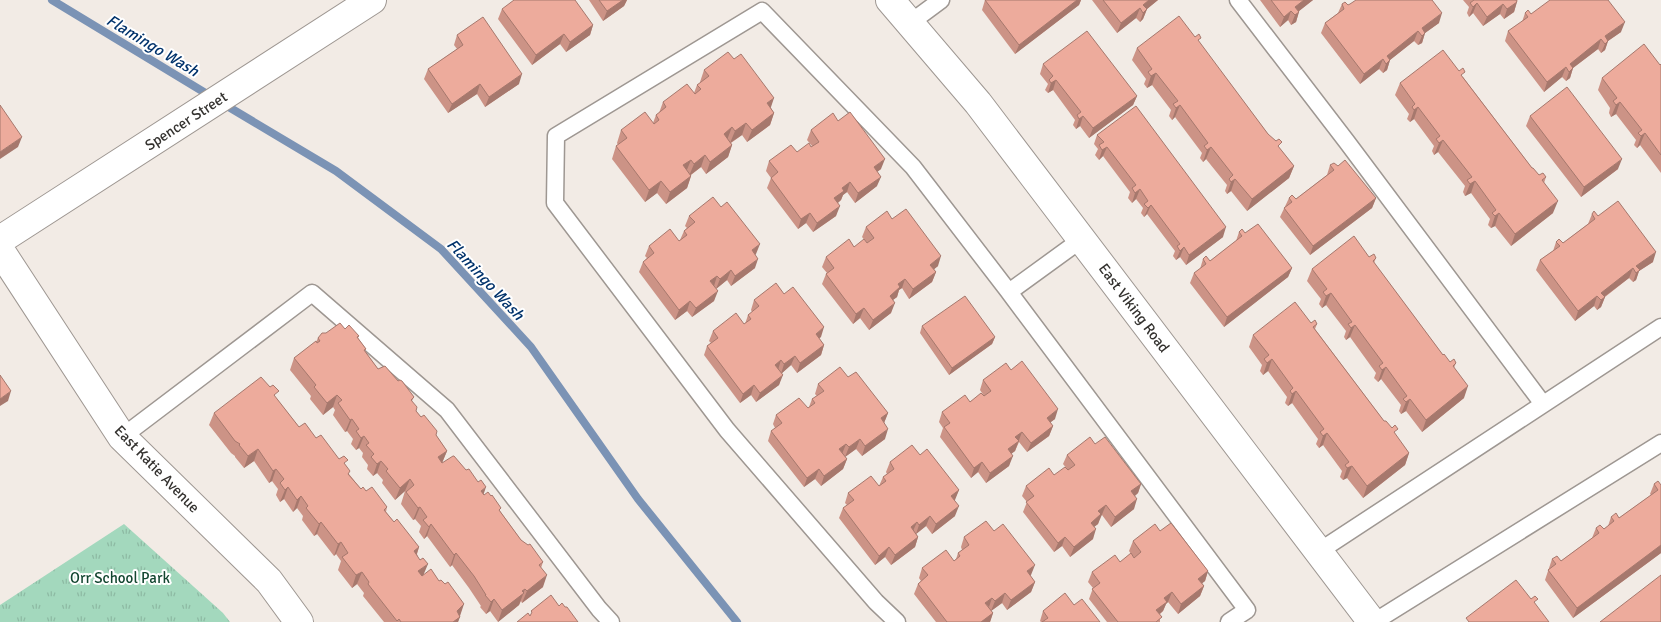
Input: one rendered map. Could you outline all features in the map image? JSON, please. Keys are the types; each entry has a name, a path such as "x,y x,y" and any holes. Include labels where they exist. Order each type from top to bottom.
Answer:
{"street":[{"name":"Spencer Street","path":"0,240 372,0"},
{"name":"East Viking Road","path":"890,0 978,103 1373,622"},
{"name":"East Katie Avenue","path":"0,250 122,437 268,581 299,622"}],"lane":[{"path":"910,23 941,0"},
{"path":"1238,0 1543,404"},
{"path":"897,622 876,602 728,430 555,203 556,136 762,11 913,167 1009,292 1247,610 1230,622"},
{"path":"1009,292 1082,239"},
{"path":"122,437 312,293 447,410 599,610 611,622"},
{"path":"1318,552 1661,327"},
{"path":"1373,622 1661,444"}],"green space":[{"name":"Orr School Park","path":"124,524 223,613 230,622 0,622 0,605"}],"building":[{"path":"514,0 575,0 593,25 570,42 564,34 536,55 502,9"},
{"path":"599,0 623,0 607,11"},
{"path":"985,0 1077,0 1019,45"},
{"path":"1103,0 1149,0 1143,5 1147,9 1143,13 1140,8 1121,23"},
{"path":"1271,0 1304,0 1295,7 1299,12 1295,15 1291,11 1284,17"},
{"path":"1356,0 1432,0 1442,13 1422,28 1425,33 1422,36 1418,31 1387,56 1390,60 1386,64 1383,59 1364,74 1325,23 1344,9 1342,4 1345,2 1348,5"},
{"path":"1474,0 1516,0 1517,2 1507,9 1503,4 1487,17 1477,3 1473,7 1470,3"},
{"path":"1550,0 1608,0 1625,22 1605,36 1608,41 1605,44 1601,39 1570,64 1573,68 1569,72 1566,67 1547,82 1508,31 1528,17 1525,13 1528,10 1531,14"},
{"path":"1179,16 1195,37 1199,34 1201,38 1198,40 1268,134 1276,141 1279,139 1282,142 1278,146 1294,166 1252,199 1235,179 1231,182 1229,179 1233,175 1211,147 1207,150 1204,146 1208,143 1180,105 1176,108 1173,104 1178,101 1156,73 1151,76 1148,72 1152,69 1137,48"},
{"path":"483,17 522,74 489,97 480,84 452,104 428,69 463,45 457,35"},
{"path":"1087,31 1137,96 1093,128 1083,116 1079,119 1077,115 1081,112 1056,80 1051,83 1049,80 1053,76 1043,64"},
{"path":"1644,44 1661,64 1661,155 1645,133 1641,136 1638,133 1642,130 1620,102 1616,105 1613,101 1617,98 1602,78"},
{"path":"1443,50 1459,71 1463,68 1465,72 1461,75 1532,168 1539,175 1543,173 1546,177 1542,180 1558,201 1515,234 1499,213 1495,216 1492,213 1496,210 1475,181 1470,184 1467,180 1472,177 1443,140 1439,143 1436,139 1440,136 1418,107 1414,110 1412,107 1415,104 1400,83"},
{"path":"728,52 734,59 741,54 774,98 767,103 774,113 752,130 746,123 735,131 732,127 724,134 732,145 710,162 705,155 694,164 691,160 683,165 691,176 670,192 661,181 649,190 616,146 627,138 621,130 645,112 654,124 659,120 656,115 666,107 663,102 687,84 695,94 701,89 697,85 709,76 704,70"},
{"path":"1567,87 1622,159 1584,187 1530,116"},
{"path":"0,105 22,137 0,152"},
{"path":"1136,106 1226,227 1189,255 1184,247 1180,251 1177,246 1180,244 1151,205 1148,208 1144,204 1148,201 1140,189 1135,193 1132,188 1136,185 1107,147 1102,150 1099,145 1104,142 1097,135"},
{"path":"850,112 885,159 874,167 881,177 858,193 850,182 842,188 844,191 834,198 840,206 817,223 810,213 801,219 771,178 778,172 769,161 791,145 797,152 809,143 811,147 819,142 811,130 833,113 838,121"},
{"path":"1345,160 1376,198 1313,246 1284,208 1292,202 1289,198 1292,195 1296,199 1334,170 1330,165 1334,163 1338,166"},
{"path":"713,197 721,207 727,202 760,244 752,250 758,259 735,276 731,270 720,279 717,276 710,281 718,291 696,308 690,301 679,310 643,262 654,253 649,246 670,229 679,241 687,235 684,231 695,222 689,216"},
{"path":"1618,201 1656,252 1636,266 1640,270 1636,273 1633,268 1601,293 1605,297 1601,300 1597,296 1578,311 1540,260 1560,246 1556,242 1559,239 1563,243 1595,219 1592,214 1594,211 1598,216"},
{"path":"906,209 941,256 930,265 936,272 913,289 905,279 898,284 900,287 890,296 895,303 873,320 864,308 856,314 826,274 834,268 826,257 849,239 854,247 864,239 867,243 874,238 866,227 887,211 892,219"},
{"path":"1258,224 1292,268 1227,317 1194,273 1206,264 1203,259 1206,256 1210,261 1242,236 1239,232 1242,229 1245,233"},
{"path":"1354,236 1369,257 1374,254 1376,258 1373,261 1443,355 1450,362 1454,359 1456,363 1453,366 1468,386 1426,420 1410,399 1406,402 1403,399 1407,396 1386,367 1382,370 1379,366 1383,363 1355,325 1351,328 1348,324 1352,322 1331,293 1326,296 1323,292 1327,289 1312,269"},
{"path":"776,283 784,294 793,287 824,327 816,334 824,345 800,363 795,356 784,364 781,360 775,365 783,375 760,393 754,385 743,394 707,346 718,338 713,331 736,313 744,324 751,319 748,315 759,306 754,300"},
{"path":"965,296 995,337 952,368 922,326"},
{"path":"1295,302 1311,323 1315,320 1317,324 1313,327 1384,421 1392,428 1395,425 1398,429 1394,432 1409,453 1367,486 1352,466 1347,468 1345,465 1349,462 1327,433 1323,436 1320,432 1324,429 1296,391 1292,394 1290,391 1293,388 1272,359 1267,363 1264,359 1269,355 1253,335"},
{"path":"340,323 345,329 349,325 359,336 357,337 366,349 364,350 378,369 385,366 398,381 402,381 414,397 411,400 417,407 416,411 421,417 424,415 437,431 436,435 447,451 438,457 442,463 454,456 466,470 469,469 478,482 481,480 486,487 481,491 484,495 488,492 492,495 501,508 499,510 521,540 528,545 530,544 543,562 539,565 547,575 527,591 525,589 522,591 524,593 502,610 494,599 491,602 485,595 474,576 456,553 454,555 431,524 429,527 423,520 427,517 406,492 414,485 410,479 400,488 386,471 388,469 381,461 377,464 371,457 374,454 366,445 369,443 364,436 361,438 356,431 359,429 338,403 342,400 337,395 327,403 314,387 316,385 294,358 316,341 317,343 320,341 318,338 322,333 326,333"},
{"path":"1022,361 1058,409 1047,418 1053,426 1031,443 1022,432 1015,437 1019,441 1008,449 1013,456 990,473 982,462 974,468 944,427 950,423 942,412 965,395 970,402 981,393 984,396 991,391 983,380 1006,363 1011,370"},
{"path":"840,367 848,377 856,372 888,413 881,418 888,429 865,446 860,439 849,447 846,444 839,449 847,459 824,476 819,469 807,478 771,431 782,423 776,415 799,398 808,408 815,403 812,399 824,391 818,384"},
{"path":"0,375 11,391 0,399"},
{"path":"261,377 270,387 273,385 279,391 274,395 299,427 305,423 316,438 321,435 339,459 344,456 348,460 344,463 350,471 348,474 361,489 363,487 366,491 372,487 387,507 384,510 394,522 397,519 419,547 414,551 420,560 423,558 428,564 418,571 422,576 431,569 439,581 441,580 445,584 448,582 464,604 457,611 460,617 453,622 401,622 399,619 397,621 368,584 369,582 362,572 356,575 342,557 348,553 341,542 338,544 321,522 319,524 306,508 308,506 301,496 297,500 288,487 285,490 280,483 284,479 276,469 273,471 258,449 248,456 240,444 235,441 214,413"},
{"path":"1090,437 1095,444 1105,437 1141,484 1131,491 1137,499 1115,517 1106,505 1098,511 1101,514 1091,523 1096,529 1074,547 1065,537 1058,543 1026,502 1034,496 1026,486 1049,468 1054,475 1065,467 1068,470 1075,465 1067,455"},
{"path":"912,445 920,455 927,449 959,490 951,496 959,506 936,524 930,516 919,525 917,522 911,527 918,537 895,555 889,547 879,556 843,508 854,500 848,493 871,476 879,486 886,481 883,477 894,469 890,462"},
{"path":"1658,481 1661,485 1661,545 1577,608 1548,570 1556,564 1552,559 1557,556 1561,561 1599,533 1596,528 1600,525 1604,529 1614,521 1611,517 1616,513 1619,518 1658,490 1654,484"},
{"path":"986,521 994,531 1003,524 1035,565 1027,571 1035,582 1011,600 1005,593 995,601 992,598 985,603 993,613 981,622 947,622 918,584 928,575 922,568 946,550 954,561 960,556 958,553 969,545 964,537"},
{"path":"1171,523 1208,571 1198,579 1204,586 1181,604 1172,592 1164,598 1167,602 1156,610 1162,617 1156,622 1118,622 1092,589 1100,583 1092,572 1115,555 1120,562 1131,553 1134,558 1141,552 1133,541 1155,524 1160,531"},
{"path":"1661,575 1661,622 1600,622"},
{"path":"1516,580 1531,599 1535,596 1538,599 1534,602 1549,622 1469,622 1466,618"},
{"path":"1065,593 1074,605 1082,599 1100,622 1042,622 1048,618 1043,611"},
{"path":"551,595 559,606 562,603 567,607 578,622 517,622 528,613 530,616 531,611"}],"waterway":[{"name":"Flamingo Wash","path":"52,0 212,97"},
{"name":"Flamingo Wash","path":"222,103 336,171 441,249 531,347 638,499 737,622"}]}
